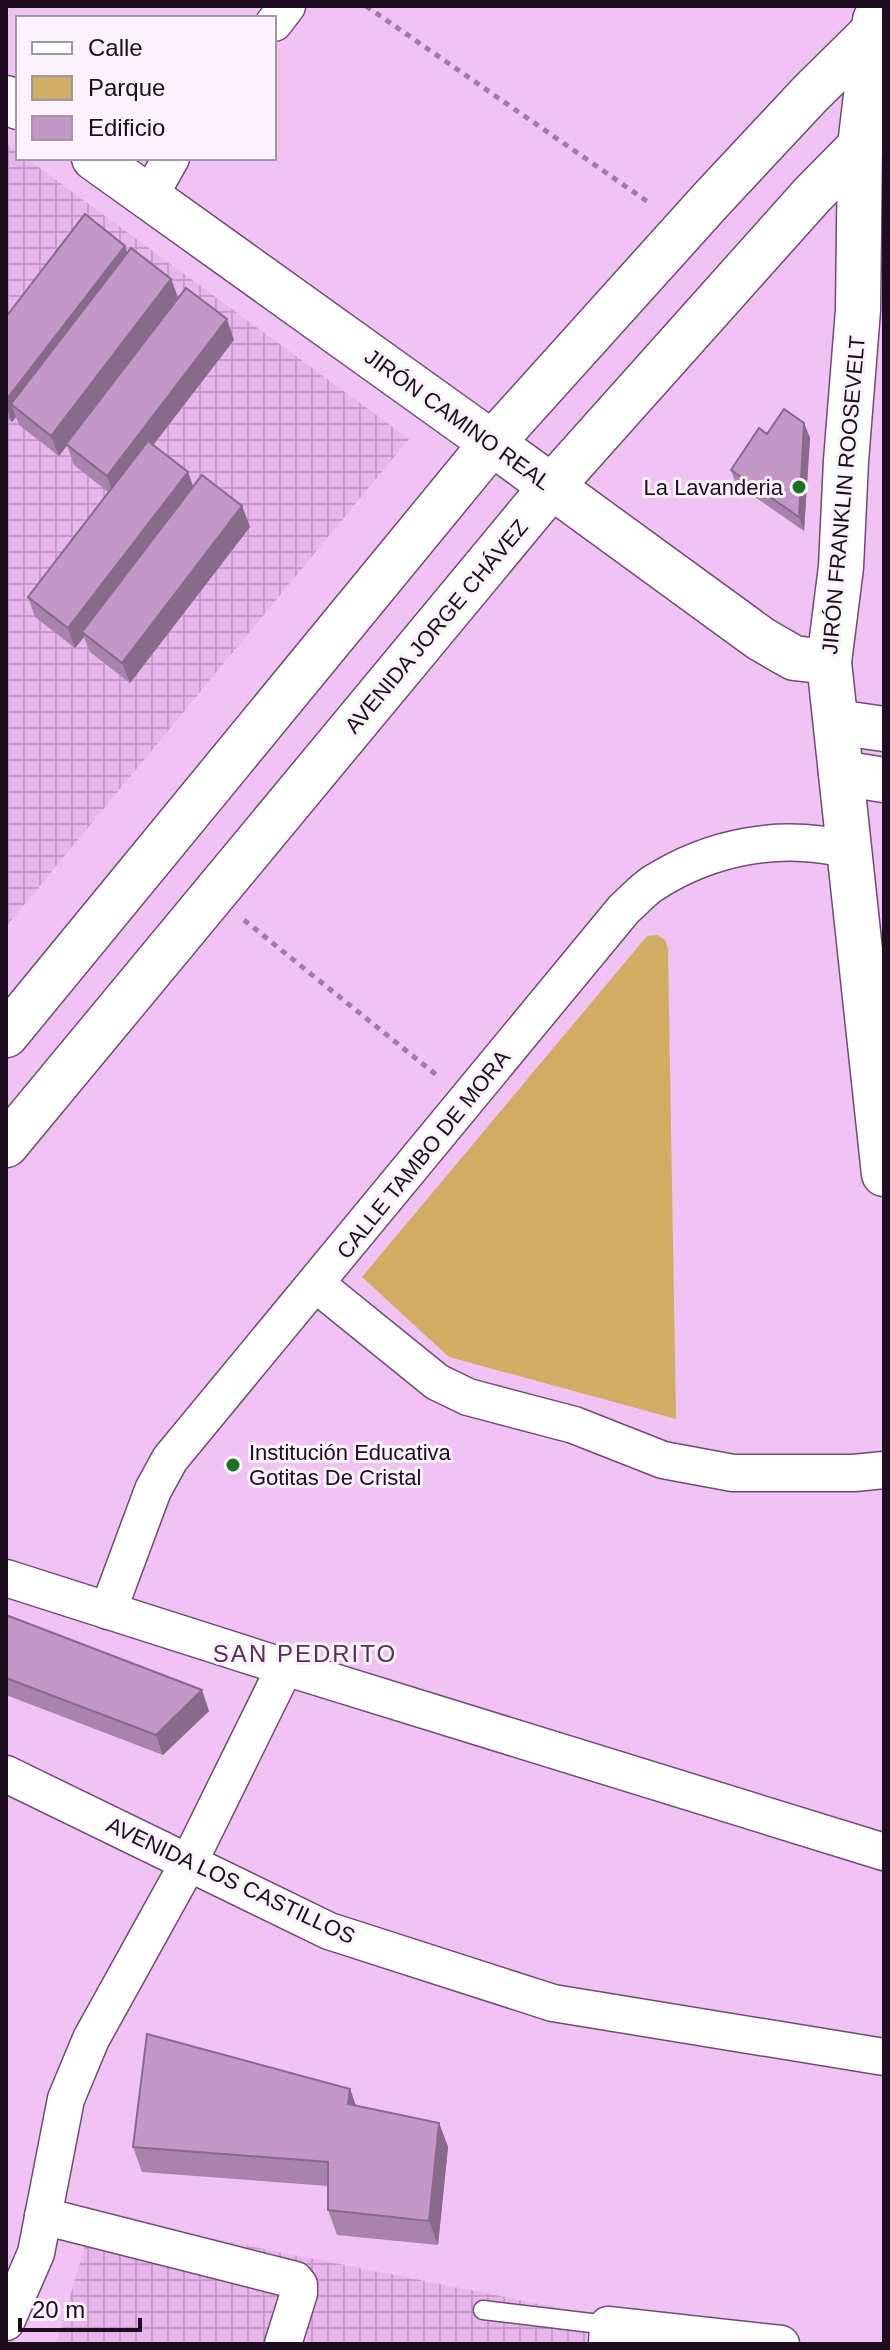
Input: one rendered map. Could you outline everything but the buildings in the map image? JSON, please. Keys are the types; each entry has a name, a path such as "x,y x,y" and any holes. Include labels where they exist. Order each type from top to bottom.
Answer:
{"main road":[{"path":"6,1035 492,443 878,20"},
{"name":"JIRÓN FRANKLIN ROOSEVELT","path":"878,20 864,310 846,461 841,567 829,662 884,1174"},
{"name":"JIRÓN CAMINO REAL","path":"97,160 761,639 794,658 829,662"},
{"name":"AVENIDA JORGE CHÁVEZ","path":"6,1145 552,486 812,195 869,160"},
{"path":"836,722 884,729"},
{"path":"841,773 884,780"}],"street":[{"path":"149,197 170,160"},
{"name":"CALLE TAMBO DE MORA","path":"108,1611 153,1490 170,1459 624,909 650,885 695,860 721,851 802,842 849,850"},
{"path":"316,1284 437,1382 468,1397 574,1425 663,1460 733,1473 854,1473 884,1470"},
{"path":"6,1578 884,1852"},
{"path":"6,2322 36,2253 66,2099 86,2051 189,1862 285,1667"},
{"name":"AVENIDA LOS CASTILLOS","path":"6,1774 329,1931 553,2003 884,2057"},
{"path":"43,2216 295,2280 299,2293 283,2344"},
{"path":"608,2335 781,2344"}],"lane":[{"path":"483,2310 608,2335"}],"path":[{"path":"366,6 687,228"},
{"path":"213,895 467,1100"}],"shaded area":[{"path":"6,143 16,150 16,160 29,160 409,439 6,927"},
{"path":"94,2215 590,2314 586,2344 56,2344"}],"green space":[{"path":"657,935 665,940 668,948 676,1419 449,1357 362,1277 647,936"}],"place":[{"name":"La Lavanderia","path":"799,487"},
{"name":"Institución Educativa Gotitas De Cristal","path":"233,1465"}],"district":[{"name":"SAN PEDRITO","path":"305,1654"}]}
